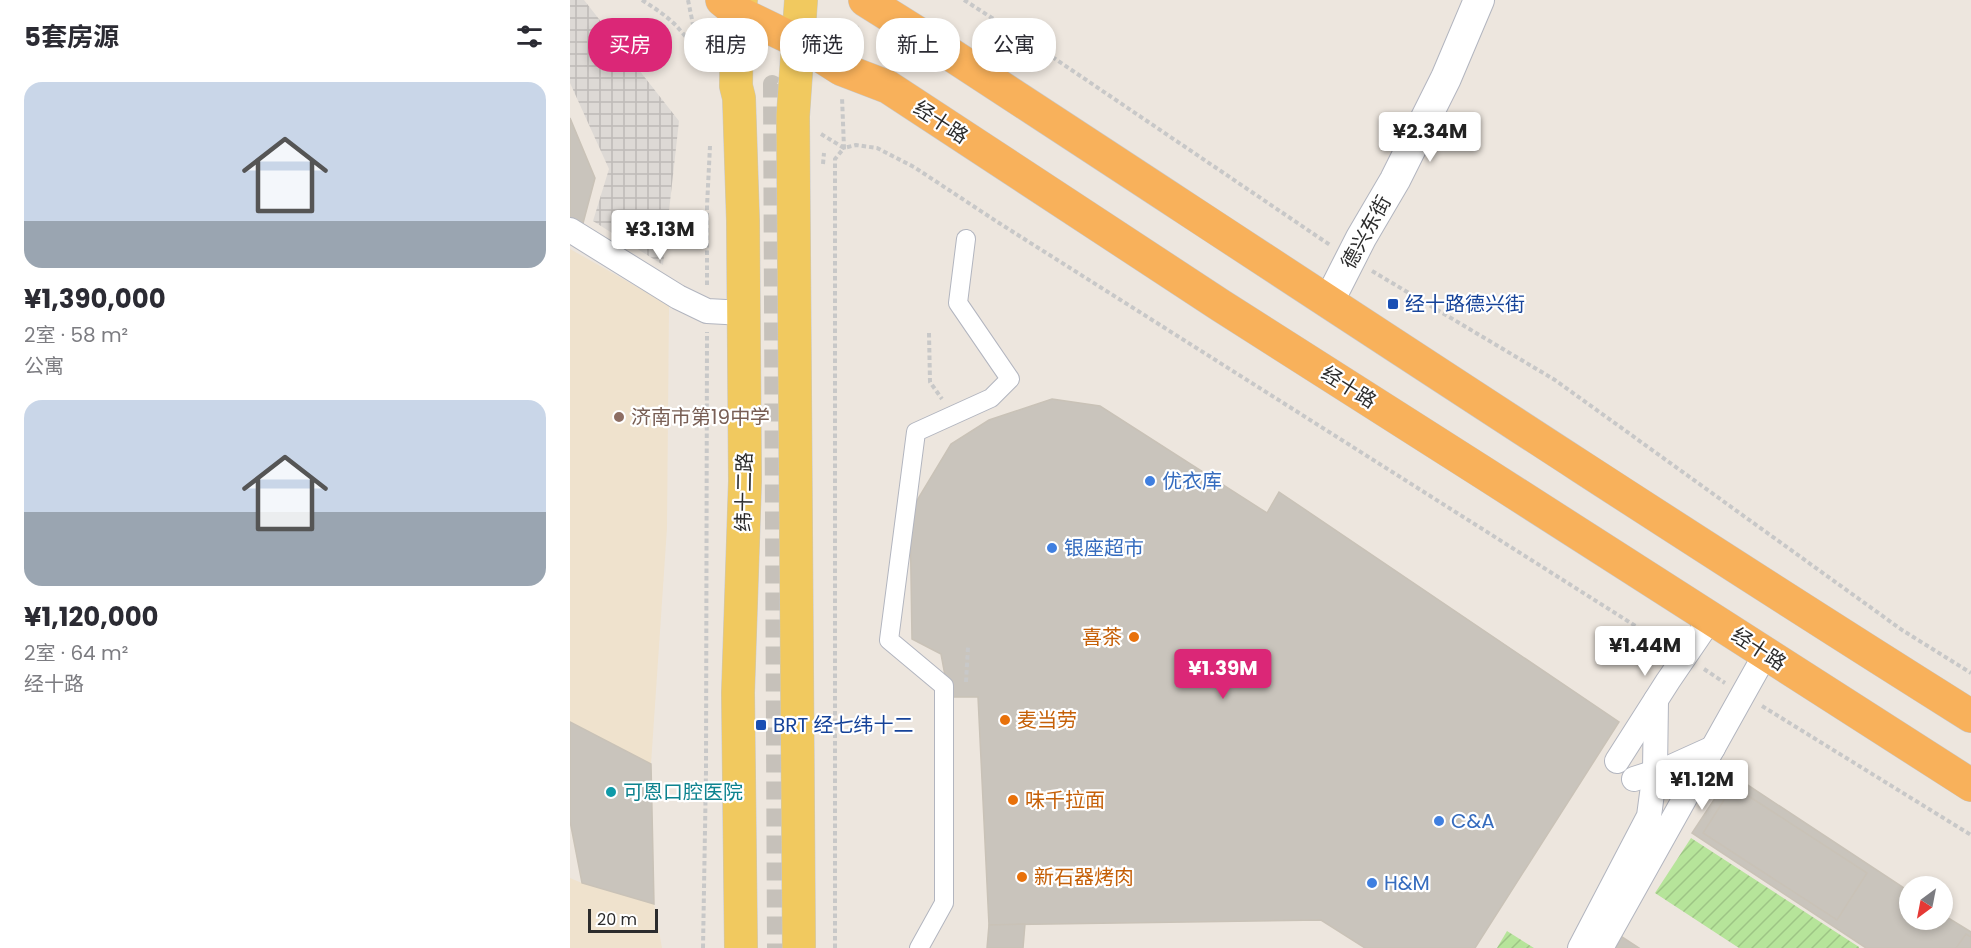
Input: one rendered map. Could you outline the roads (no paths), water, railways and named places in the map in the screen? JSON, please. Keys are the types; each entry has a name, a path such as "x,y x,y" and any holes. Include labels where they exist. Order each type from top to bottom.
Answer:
{"highway":[{"path":"866,1 1329,301 1422,364 1971,716"},
{"name":"经十路","path":"733,4 780,31"},
{"name":"经十路","path":"849,72 888,87 1220,306 1971,785"}],"main road":[{"path":"799,18 801,0"},
{"name":"纬十二路","path":"733,4 722,79 739,98 743,210 745,481 738,693 741,948"},
{"path":"795,72 793,116 799,948"}],"street":[{"name":"德兴东街","path":"1329,301 1350,258 1395,180 1446,78 1479,0"},
{"path":"570,230 678,297 707,311 744,313"},
{"path":"919,948 944,903 944,686 889,640 916,432 992,398 1010,379 958,303 966,239"},
{"path":"1617,761 1711,618"},
{"path":"1601,948 1766,653"},
{"path":"1580,948 1649,816 1645,775 1656,700"},
{"path":"1645,775 1671,767 1713,748"}],"tunnel":[{"path":"776,86 772,84 776,948"}],"place":[{"name":"经十路德兴街","path":"1393,304"},
{"name":"济南市第19中学","path":"619,417"},
{"name":"优衣库","path":"1150,481"},
{"name":"银座超市","path":"1052,548"},
{"name":"喜茶","path":"1134,637"},
{"name":"麦当劳","path":"1005,720"},
{"name":"BRT 经七纬十二","path":"761,725"},
{"name":"可恩口腔医院","path":"611,792"},
{"name":"味千拉面","path":"1013,800"},
{"name":"C&A","path":"1439,821"},
{"name":"新石器烤肉","path":"1022,877"},
{"name":"H&M","path":"1372,883"}]}
